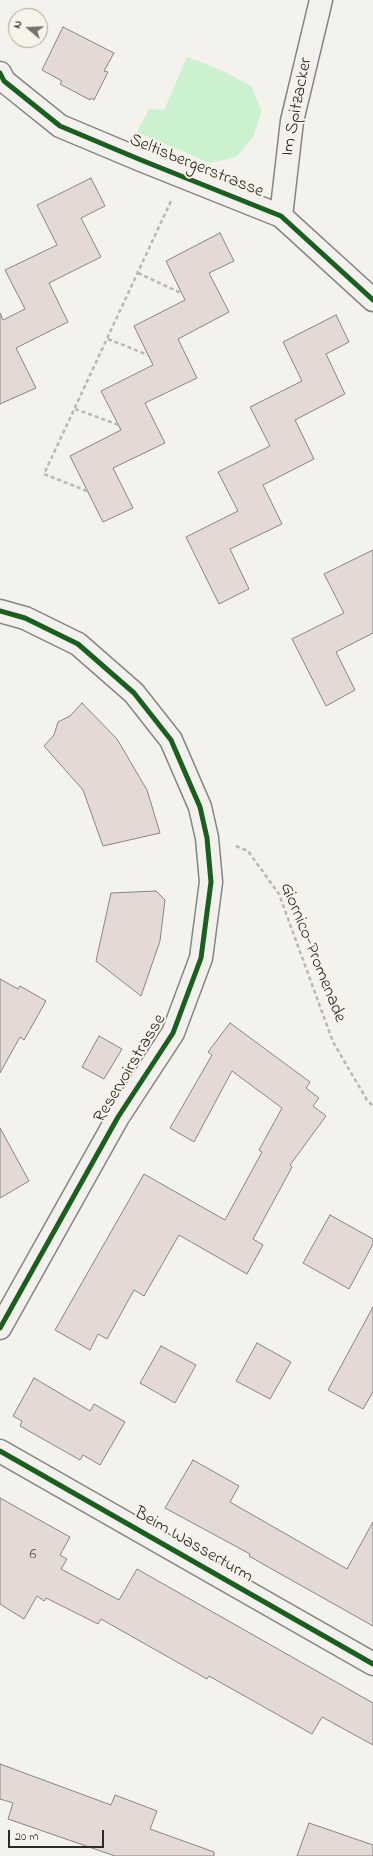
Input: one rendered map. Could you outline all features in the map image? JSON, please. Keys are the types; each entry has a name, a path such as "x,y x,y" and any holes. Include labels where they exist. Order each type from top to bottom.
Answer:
{"street":[{"name":"Im Spitzacker","path":"281,216 292,121 321,0"},
{"name":"Seltisbergerstrasse","path":"0,73 4,81 60,126 281,216 373,300"},
{"name":"Reservoirstrasse","path":"0,611 25,618 78,644 134,693 172,740 200,807 206,835 211,882 200,958 172,1033 118,1117 0,1328"},
{"name":"Beim Wasserturm","path":"0,1451 373,1664"}],"path":[{"path":"87,491 44,474 183,177"},
{"path":"138,273 181,293"},
{"path":"108,339 148,355"},
{"path":"75,408 119,425"}],"green space":[{"path":"187,57 221,70 251,86 262,111 253,137 236,157 210,163 137,132 149,109 164,110"}],"building":[{"path":"63,27 114,53 104,71 108,72 94,100 91,98 90,100 60,84 62,81 42,70"},
{"path":"91,178 105,206 81,218 101,257 49,283 68,322 16,348 36,388 0,404 0,313 3,320 25,309 5,270 57,245 37,205"},
{"path":"220,233 234,261 209,273 229,312 178,339 197,378 145,403 165,443 113,468 133,508 103,522 70,456 121,430 101,391 153,365 134,326 185,300 166,261"},
{"path":"336,315 349,342 326,354 345,394 295,420 314,459 263,485 282,524 230,549 249,589 219,604 186,537 238,511 218,472 270,446 250,407 302,381 283,342"},
{"path":"373,550 373,633 336,652 355,690 326,706 292,639 344,613 324,574"},
{"path":"82,703 117,739 147,790 160,833 103,846 83,790 44,746 54,735 58,722 70,716"},
{"path":"156,891 165,900 160,941 141,996 96,961 111,893"},
{"path":"0,979 18,989 20,986 46,1001 24,1040 20,1037 0,1073"},
{"path":"230,1023 310,1082 306,1088 319,1098 313,1106 326,1116 290,1165 292,1167 253,1239 263,1245 247,1274 179,1235 144,1296 134,1290 107,1339 98,1334 90,1350 55,1330 144,1174 225,1220 262,1152 259,1150 282,1108 232,1071 194,1142 170,1128 212,1055 208,1052"},
{"path":"99,1036 122,1049 104,1079 82,1067"},
{"path":"0,1128 29,1181 0,1198"},
{"path":"330,1215 373,1239 373,1244 349,1289 303,1263"},
{"path":"373,1307 373,1392 363,1409 328,1390"},
{"path":"257,1343 291,1362 270,1399 236,1381"},
{"path":"161,1346 196,1365 175,1403 140,1383"},
{"path":"34,1378 90,1411 94,1404 125,1422 100,1465 83,1455 80,1460 20,1426 22,1421 13,1416"},
{"path":"193,1460 239,1486 230,1502 347,1569 373,1522 373,1626 249,1556 250,1554 165,1508"},
{"path":"0,1498 70,1537 60,1555 67,1559 61,1569 119,1600 137,1569 373,1703 373,1745 322,1717 312,1734 209,1676 207,1679 101,1619 98,1624 46,1598 44,1601 37,1596 24,1619 0,1604"},
{"path":"0,1764 111,1805 115,1795 157,1811 150,1829 214,1852 214,1856 115,1856 8,1819 13,1803 0,1799"},
{"path":"309,1823 373,1845 373,1856 297,1856"}],"cycle path":[{"path":"0,73 4,81 60,126 281,216 373,300"},
{"path":"0,611 25,618 78,644 134,693 171,740 200,807 207,838 211,882 201,958 173,1033 118,1117 0,1328"},
{"path":"0,1451 373,1664"}]}
